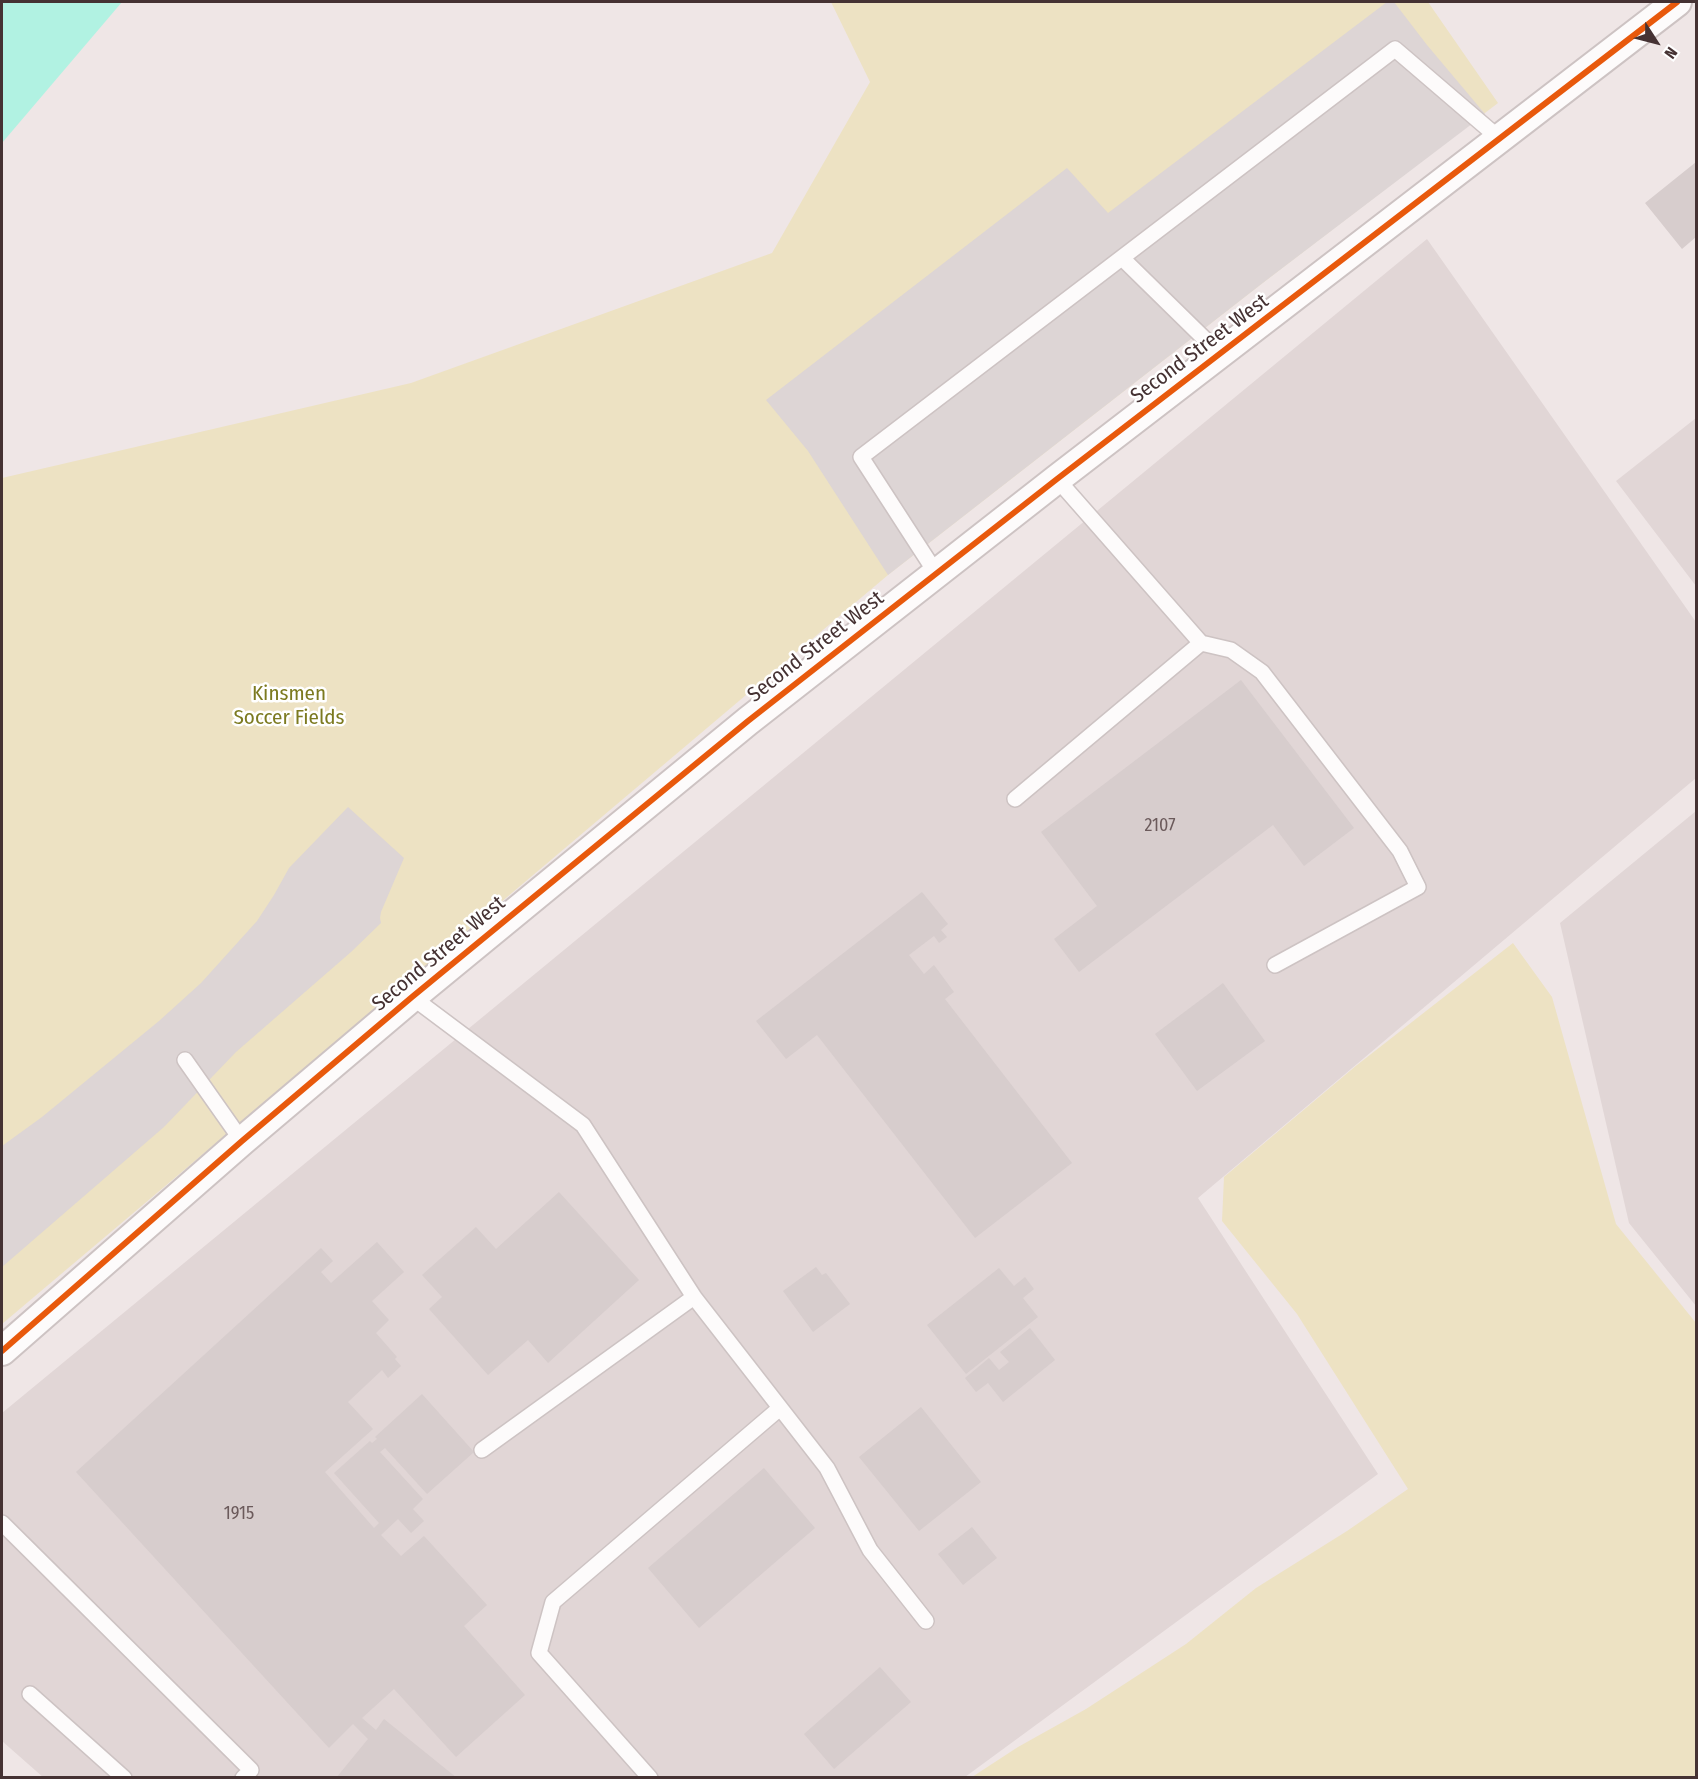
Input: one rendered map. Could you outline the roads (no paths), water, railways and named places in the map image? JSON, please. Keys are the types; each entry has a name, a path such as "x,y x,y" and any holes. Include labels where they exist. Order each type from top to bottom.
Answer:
{"street":[{"name":"Second Street West","path":"2,1351 242,1141 412,997 739,729 1057,479 1677,2"}],"lane":[{"path":"936,573 861,458 1395,49 1500,139"},
{"path":"1122,258 1220,354"},
{"path":"1057,479 1201,643 1231,650 1262,672 1400,851 1418,886 1275,965"},
{"path":"1015,799 1201,643"},
{"path":"412,997 583,1125 694,1297 827,1468 870,1550 926,1621"},
{"path":"185,1060 242,1141"},
{"path":"482,1450 694,1297"},
{"path":"650,1778 539,1653 553,1602 780,1408"},
{"path":"2,1523 251,1770 243,1778"},
{"path":"30,1694 124,1778"}],"park label":[{"name":"Kinsmen Soccer Fields","path":"289,706"}]}
